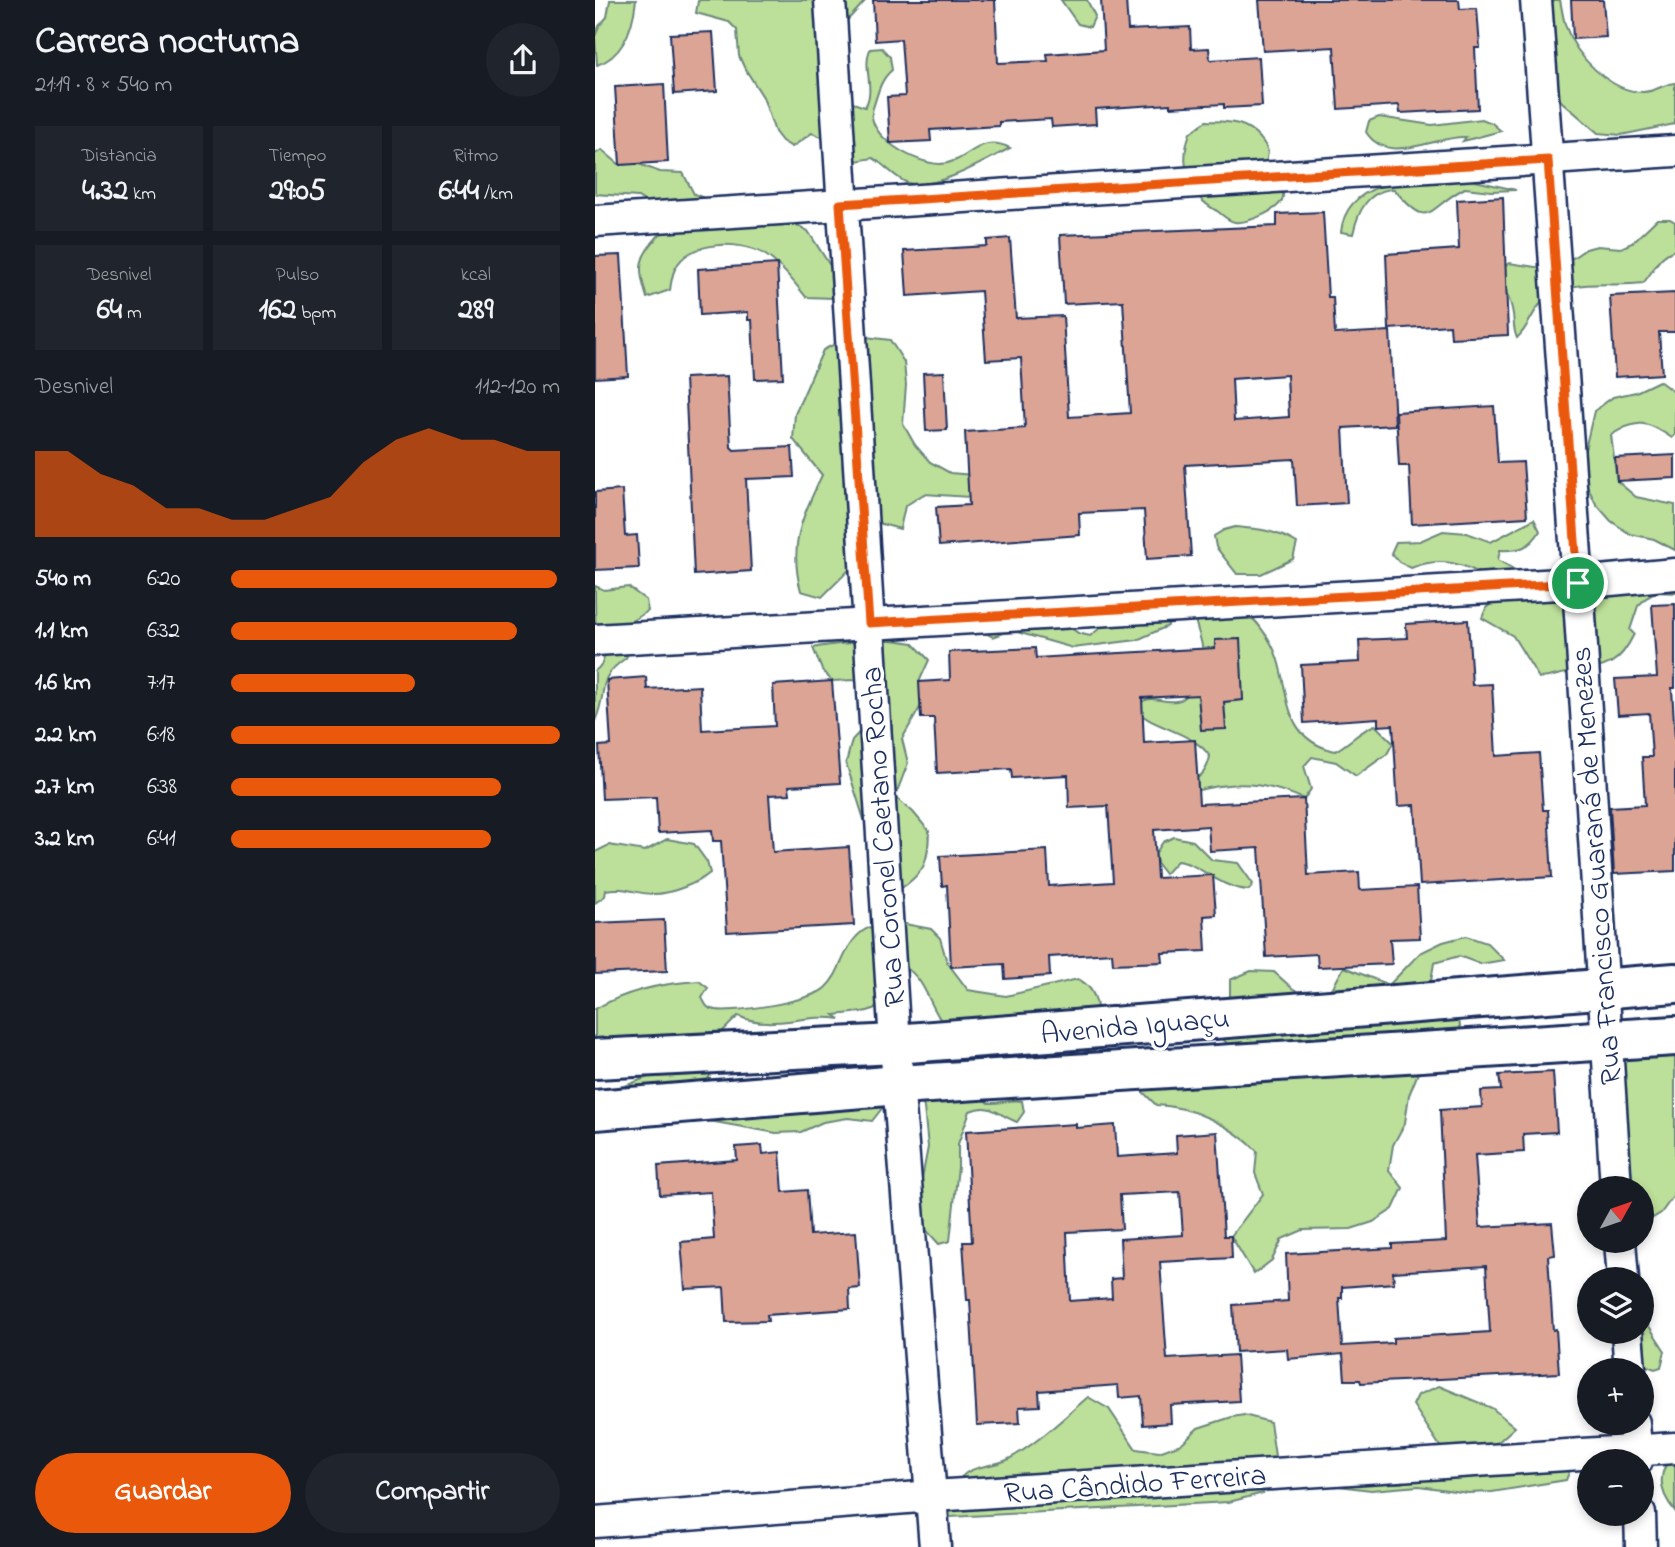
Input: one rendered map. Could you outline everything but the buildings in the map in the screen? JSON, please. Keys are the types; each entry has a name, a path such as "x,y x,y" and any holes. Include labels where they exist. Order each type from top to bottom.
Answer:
{"street":[{"name":"Rua Coronel Caetano Rocha","path":"830,0 840,204 895,1044 935,1547"},
{"name":"Rua Francisco Guaraná de Menezes","path":"1537,0 1578,583 1615,1176"},
{"path":"595,221 1675,151"},
{"path":"595,640 1578,583 1675,574"},
{"name":"Avenida Iguaçu","path":"595,1059 895,1044 1675,983"},
{"name":"Avenida Iguaçu","path":"595,1110 899,1085 1675,1036"},
{"name":"Rua Cândido Ferreira","path":"595,1522 1636,1445 1675,1448"},
{"path":"1640,1526 1641,1547"}],"green space":[{"path":"610,0 636,0 635,10 620,48 606,61 597,65 595,37 599,26 607,17"},
{"path":"866,0 844,24 851,83 845,93 853,103 865,107 869,93 867,64 870,49 882,48 890,57 892,70 880,87 872,118 876,129 884,138 906,154 940,164 959,159 981,146 999,144 1010,148 946,179 919,184 904,181 873,158 850,162 824,138 812,133 792,147 782,141 775,132 763,97 744,67 739,56 737,30 729,22 696,13 698,1"},
{"path":"1061,0 1087,0 1095,16 1090,27 1078,24"},
{"path":"1540,0 1560,0 1565,24 1578,49 1596,70 1618,86 1643,92 1675,83 1675,124 1621,135 1598,133 1561,101 1550,80"},
{"path":"1379,117 1432,125 1482,119 1501,131 1463,141 1466,137 1413,147 1387,147 1375,142 1366,132 1369,121"},
{"path":"1206,121 1242,125 1260,138 1268,152 1268,166 1283,191 1277,206 1255,218 1235,222 1199,196 1188,178 1185,156 1190,133"},
{"path":"602,150 620,165 636,163 660,172 683,173 694,194 717,203 788,220 808,231 836,275 833,298 806,297 782,268 754,249 716,245 691,252 675,269 670,290 647,298 642,262 648,249 661,233 658,210 638,197 595,194 595,154"},
{"path":"1466,179 1516,190 1465,188 1435,209 1422,213 1415,210 1394,189 1385,190 1366,203 1353,234 1341,232 1346,213 1357,199 1372,190 1409,181"},
{"path":"1657,219 1670,219 1675,222 1675,250 1660,260 1643,283 1577,286 1552,294 1542,302 1517,338 1512,309 1501,281 1500,270 1509,263 1555,270 1586,249 1597,246 1621,248 1632,243"},
{"path":"866,337 890,340 904,362 906,385 903,424 915,445 930,462 950,473 973,475 969,497 924,494 905,506 900,529 878,523 855,564 822,597 801,591 797,574 799,531 822,475 793,439 795,414 823,350 843,340"},
{"path":"1659,381 1675,393 1675,435 1672,438 1648,425 1635,424 1611,435 1617,481 1636,497 1675,505 1675,550 1654,539 1630,534 1611,521 1596,504 1585,482 1583,458 1594,411 1613,397 1636,392"},
{"path":"1534,519 1540,531 1532,541 1518,549 1500,550 1498,560 1517,571 1544,598 1570,603 1592,601 1610,586 1675,562 1675,593 1657,592 1638,606 1630,630 1634,634 1615,661 1599,668 1539,678 1513,636 1482,618 1486,608 1494,601 1492,581 1453,563 1432,562 1411,568 1399,562 1391,553 1396,542 1420,541 1443,531 1467,533 1491,542"},
{"path":"1235,527 1267,531 1297,543 1293,559 1261,574 1237,574 1216,547 1214,536"},
{"path":"595,586 604,590 628,587 646,600 648,611 627,624 630,647 626,658 616,665 606,679 595,721 595,671 604,656 596,631"},
{"path":"1167,613 1168,626 1137,640 1073,648 1017,632 993,637 983,632 1067,625 1078,633 1090,636 1109,621"},
{"path":"1194,615 1243,615 1257,622 1273,648 1293,718 1301,732 1315,743 1335,751 1375,725 1393,743 1387,754 1356,776 1336,762 1312,757 1304,766 1311,789 1304,799 1276,789 1250,784 1223,785 1195,791 1187,783 1202,774 1210,757 1194,741 1150,720 1134,707 1150,699 1176,701 1192,689 1199,673 1203,652"},
{"path":"885,639 913,643 929,660 919,682 926,697 902,739 908,763 895,797 913,812 929,831 928,851 920,871 899,890 869,851 867,829 846,763 852,740 867,724 869,699 855,680 832,681 822,670 813,648"},
{"path":"1174,837 1193,841 1212,860 1238,863 1253,884 1249,890 1228,885 1194,866 1177,861 1165,874 1158,865 1155,854 1163,842"},
{"path":"667,839 694,844 707,862 710,873 684,887 661,894 606,890 605,896 595,903 595,852 609,845 645,851"},
{"path":"905,924 931,929 940,938 947,962 968,990 1006,996 1078,979 1087,985 1096,1002 1097,1023 1093,1055 1081,1057 1068,1054 980,1095 988,1103 1022,1101 1024,1112 1017,1122 994,1110 984,1108 970,1111 958,1144 950,1241 939,1244 919,1222 921,1184 928,1147 924,1108 912,1067 917,1056 945,1026 918,979 905,967 893,968 880,1003 870,1010 834,1015 840,1019 814,1018 776,1022 738,1016 721,1033 711,1038 595,1062 595,1009 607,1002 646,989 699,981 708,988 702,998 711,1009 751,1008 804,998 817,993 831,982 851,944 867,928"},
{"path":"1466,936 1487,943 1504,960 1480,964 1459,956 1434,963 1430,987 1447,1000 1456,1013 1461,1028 1461,1049 1418,1073 1409,1095 1405,1123 1393,1145 1389,1170 1403,1188 1393,1209 1373,1222 1351,1229 1303,1230 1282,1239 1272,1260 1254,1274 1231,1236 1263,1194 1255,1173 1257,1151 1236,1133 1211,1119 1183,1109 1156,1105 1140,1089 1159,1079 1239,1057 1224,1040 1202,1032 1230,1002 1230,980 1251,971 1274,972 1292,988 1312,1000 1333,987 1344,967 1389,985 1420,953 1443,942"},
{"path":"1675,1043 1675,1194 1661,1213 1654,1217 1654,1176 1625,1176 1620,1061 1628,1052"},
{"path":"658,1073 711,1074 708,1079 887,1102 872,1121 848,1118 823,1122 801,1132 776,1133 670,1114 595,1092 625,1086"},
{"path":"1654,1334 1665,1351 1661,1367 1654,1369 1654,1358 1642,1358 1642,1344 1654,1344"},
{"path":"1439,1386 1492,1408 1515,1427 1487,1452 1561,1464 1570,1470 1566,1480 1492,1492 1468,1493 1419,1486 1371,1490 1322,1484 1401,1483 1413,1479 1443,1451 1413,1405 1418,1395"},
{"path":"1088,1397 1109,1409 1136,1449 1159,1452 1181,1444 1198,1428 1232,1417 1244,1415 1270,1422 1275,1456 1288,1473 1263,1493 1229,1502 950,1517 953,1493 966,1473 1018,1454"},
{"path":"1675,1453 1675,1511 1665,1496 1661,1482 1665,1467"}],"route":[{"path":"1548,160 1578,583 869,623 840,204 1548,160"}]}
